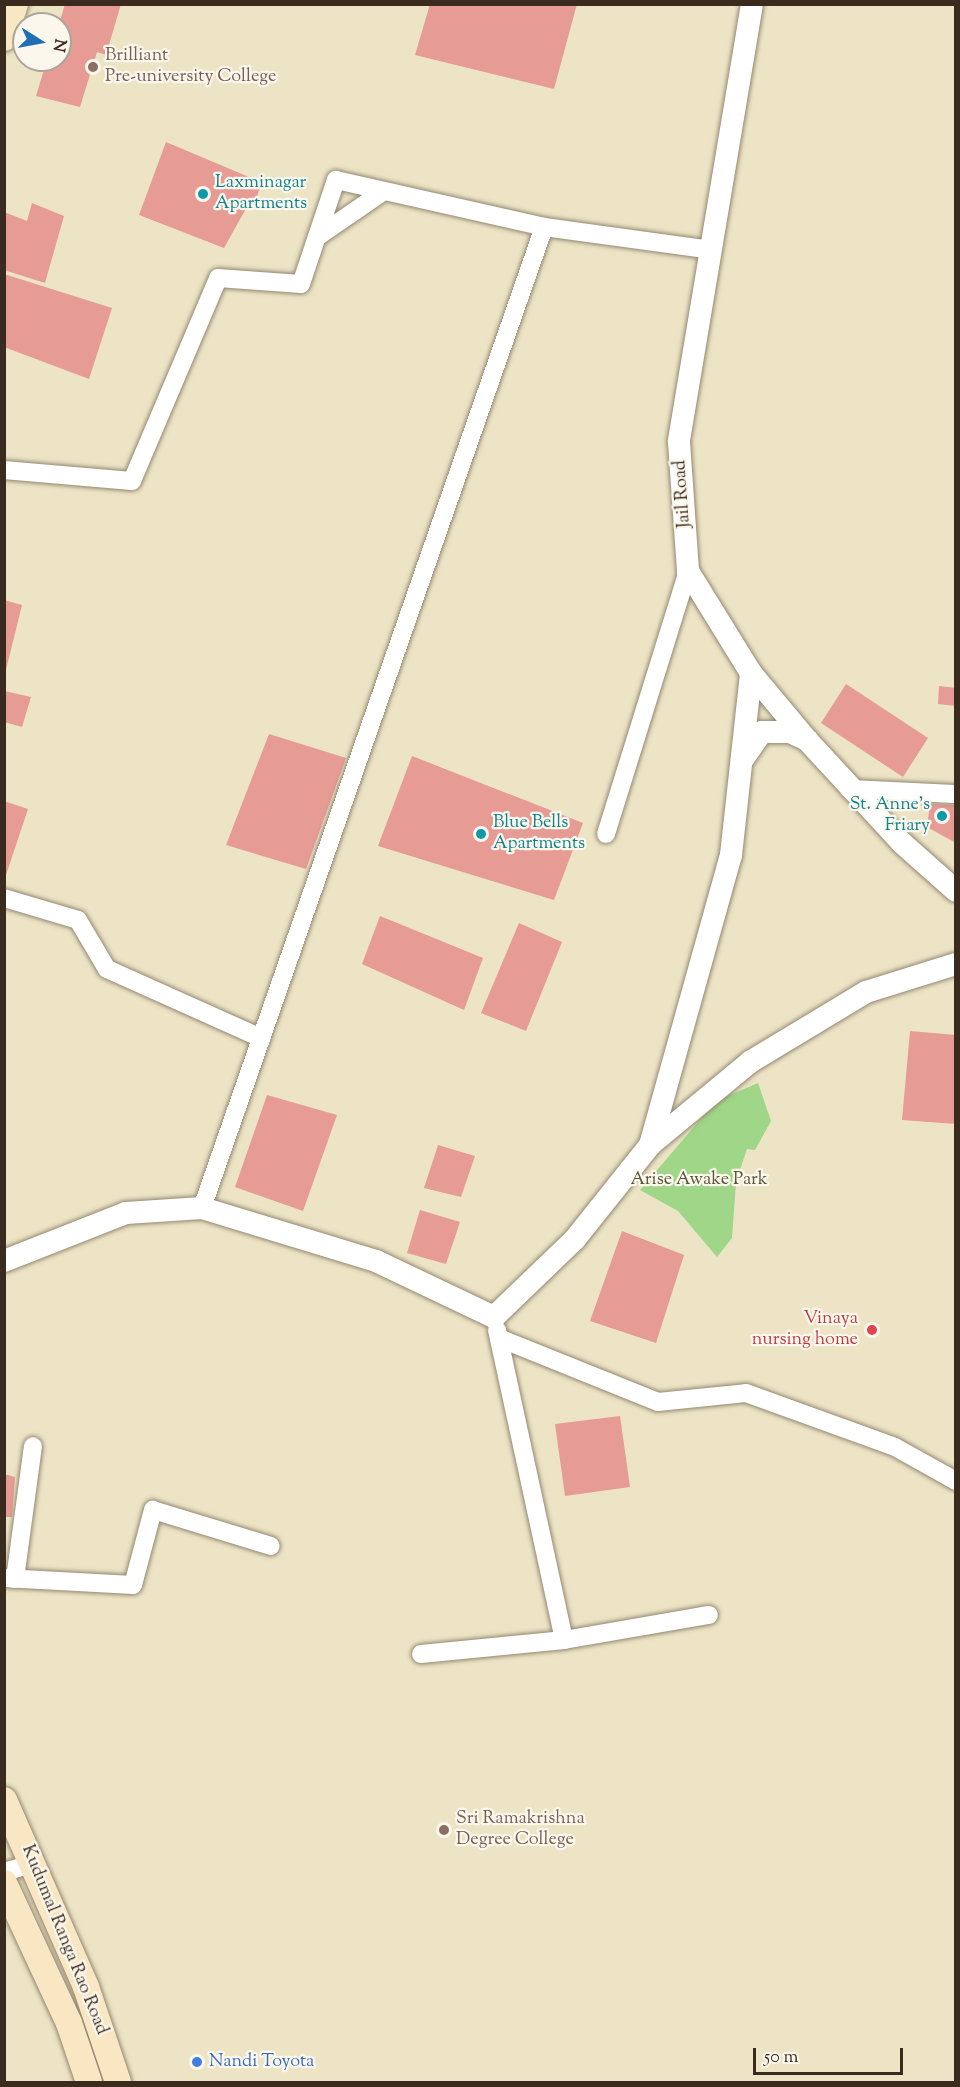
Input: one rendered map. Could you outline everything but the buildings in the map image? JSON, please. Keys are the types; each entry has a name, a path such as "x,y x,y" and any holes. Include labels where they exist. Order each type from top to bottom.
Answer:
{"main road":[{"path":"4,38 15,4"},
{"name":"Kudumal Ranga Rao Road","path":"4,1800 35,1863 86,1987 118,2082"},
{"path":"4,1883 69,2023 89,2082"}],"street":[{"name":"Jail Road","path":"752,4 679,442 688,571 751,673 807,740 849,789 956,891"},
{"path":"4,470 132,481 218,279 301,284 336,180 544,227 711,250"},
{"path":"317,237 384,191"},
{"path":"202,1208 544,227"},
{"path":"606,834 688,571"},
{"path":"650,1145 731,855 751,673"},
{"path":"741,763 762,732 790,732 807,740"},
{"path":"849,789 956,794"},
{"path":"4,898 78,920 107,969 261,1038"},
{"path":"496,1327 575,1239 650,1145 750,1062 867,992 956,964"},
{"path":"4,1261 126,1213 202,1208 375,1261 496,1327 658,1402 746,1393 895,1447 956,1481"},
{"path":"496,1327 564,1640"},
{"path":"33,1446 10,1578 133,1585 153,1510 271,1546"},
{"path":"421,1654 564,1640 709,1615"},
{"path":"4,1872 35,1863"}],"green space":[{"name":"Arise Awake Park","path":"758,1083 771,1121 755,1150 747,1149 736,1182 732,1238 717,1257 678,1211 640,1190 716,1101"}],"place":[{"name":"Brilliant Pre-university College","path":"93,67"},
{"name":"Laxminagar Apartments","path":"203,194"},
{"name":"St. Anne's Friary","path":"942,816"},
{"name":"Blue Bells Apartments","path":"481,834"},
{"name":"Vinaya nursing home","path":"872,1330"},
{"name":"Sri Ramakrishna Degree College","path":"444,1830"},
{"name":"Nandi Toyota","path":"197,2062"}]}
